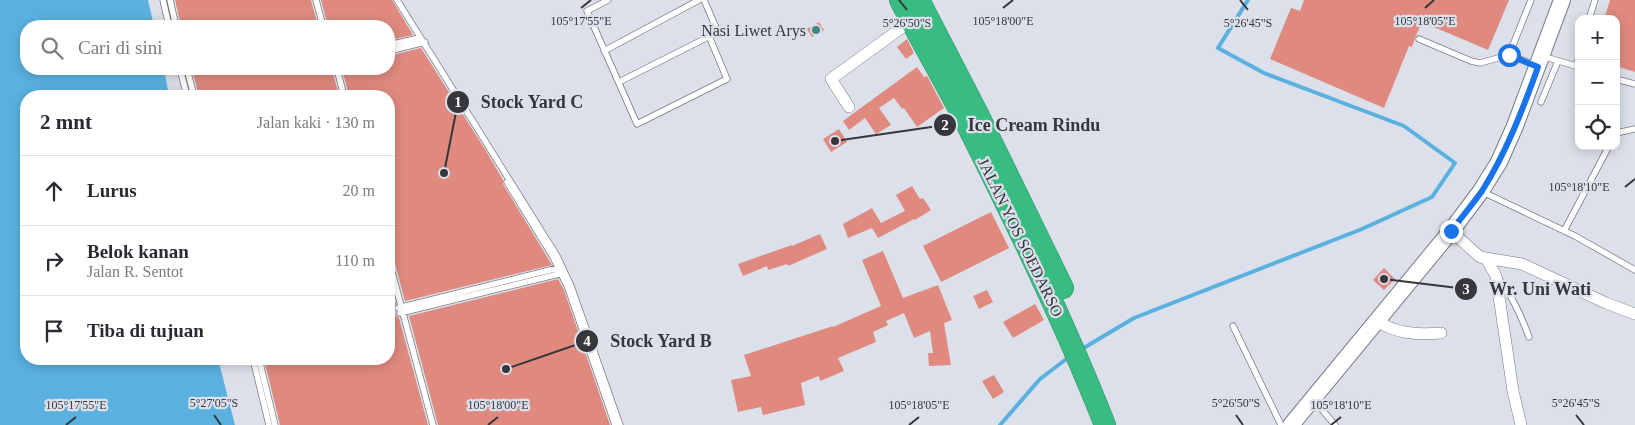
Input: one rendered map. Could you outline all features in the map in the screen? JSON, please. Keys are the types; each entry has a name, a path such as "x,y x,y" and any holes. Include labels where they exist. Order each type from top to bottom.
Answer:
{"highway":[{"name":"JALAN YOS SOEDARSO","path":"900,0 918,11 971,116 1042,244 1070,322 1096,384 1121,425"},
{"name":"JALAN YOS SOEDARSO","path":"971,116 996,195 1070,322"},
{"name":"JALAN YOS SOEDARSO","path":"1096,384 1105,425"}],"street":[{"path":"1291,425 1451,231 1481,191 1507,144 1562,0"},
{"path":"850,107 830,79 918,11"},
{"path":"1451,231 1478,256 1487,260 1522,264 1606,303 1635,314"},
{"path":"1487,260 1496,276 1513,391 1521,425"},
{"path":"1377,320 1384,326 1421,335 1441,333"}],"lane":[{"path":"163,0 168,20"},
{"path":"170,0 175,20"},
{"path":"317,0 322,20"},
{"path":"396,0 557,256 615,425"},
{"path":"608,0 587,11 637,124 727,79 709,36"},
{"path":"604,51 699,0"},
{"path":"619,82 718,32 704,0"},
{"path":"1509,55 1531,0"},
{"path":"1590,15 1595,0"},
{"path":"1420,39 1480,63 1509,55 1540,61 1558,61 1575,66"},
{"path":"395,44 422,41"},
{"path":"395,49 422,41"},
{"path":"1541,102 1558,61"},
{"path":"182,75 185,90"},
{"path":"189,75 192,90"},
{"path":"338,75 341,90"},
{"path":"1620,80 1635,84"},
{"path":"1620,132 1635,130"},
{"path":"1564,231 1607,150"},
{"path":"1481,191 1564,231 1635,270"},
{"path":"400,310 561,271"},
{"path":"561,271 571,286 620,425"},
{"path":"1496,276 1513,300 1529,337"},
{"path":"395,288 400,310"},
{"path":"395,293 432,425"},
{"path":"1233,326 1281,425"},
{"path":"254,365 269,425"},
{"path":"260,365 275,425"},
{"path":"1313,398 1335,425"}],"water":[{"path":"0,0 148,0 153,20 20,20 20,75 165,75 168,90 20,90 20,365 220,365 235,425 0,425"}],"building":[{"path":"175,0 311,0 316,20 180,20"},
{"path":"321,0 392,0 413,35 395,39 395,20 326,20"},
{"path":"1304,0 1509,0 1488,50 1422,22 1412,47 1409,46 1384,108 1270,59 1291,8 1300,11"},
{"path":"1610,0 1635,0 1635,72 1620,67 1620,15 1605,15"},
{"name":"Nasi Liwet Arys","path":"819,22 824,30 812,37 807,29"},
{"path":"907,39 914,53 906,59 897,47"},
{"path":"421,48 486,151 503,180 503,184 552,265 405,301 395,264 395,90 347,90 344,75 395,75 395,54"},
{"path":"917,67 924,77 927,76 944,108 917,127 904,108 902,109 894,98 879,108 891,125 876,134 865,118 849,130 843,121"},
{"path":"194,75 334,75 337,90 197,90"},
{"path":"839,129 847,142 831,152 823,139"},
{"path":"912,186 920,199 923,198 931,210 878,238 872,228 848,238 843,224 872,208 881,223 905,211 896,195"},
{"path":"991,212 1009,248 941,282 923,246"},
{"path":"820,234 827,249 788,266 787,264 768,270 767,266 743,276 738,264 792,246"},
{"path":"883,251 903,298 938,285 952,320 944,323 951,365 929,366 928,353 933,353 930,331 914,338 904,313 886,321 888,325 873,332 876,342 838,358 844,371 820,381 819,376 801,383 805,405 763,415 761,407 738,412 731,380 751,376 744,355 833,327 881,306 862,260"},
{"path":"1384,268 1395,279 1384,290 1373,280"},
{"path":"558,279 564,290 610,425 438,425 409,316"},
{"path":"987,290 993,302 979,309 973,296"},
{"path":"1035,304 1044,320 1013,338 1003,322"},
{"path":"395,313 399,318 428,425 280,425 265,365 395,365"},
{"path":"994,375 1004,392 993,399 982,381"}],"waterway":[{"path":"1082,349 1134,318 1362,229 1432,197 1455,163 1404,126 1264,73 1218,48 1248,0"},
{"path":"1000,425 1040,379 1069,357"}],"place":[{"name":"Nasi Liwet Arys","path":"816,30"},
{"name":"Ice Cream Rindu","path":"835,141"},
{"name":"Stock Yard C","path":"444,173"},
{"name":"Wr. Uni Wati","path":"1384,279"},
{"name":"Stock Yard B","path":"506,369"}],"route":[{"path":"1451,231 1481,191 1499,162 1538,67 1509,55"}]}
